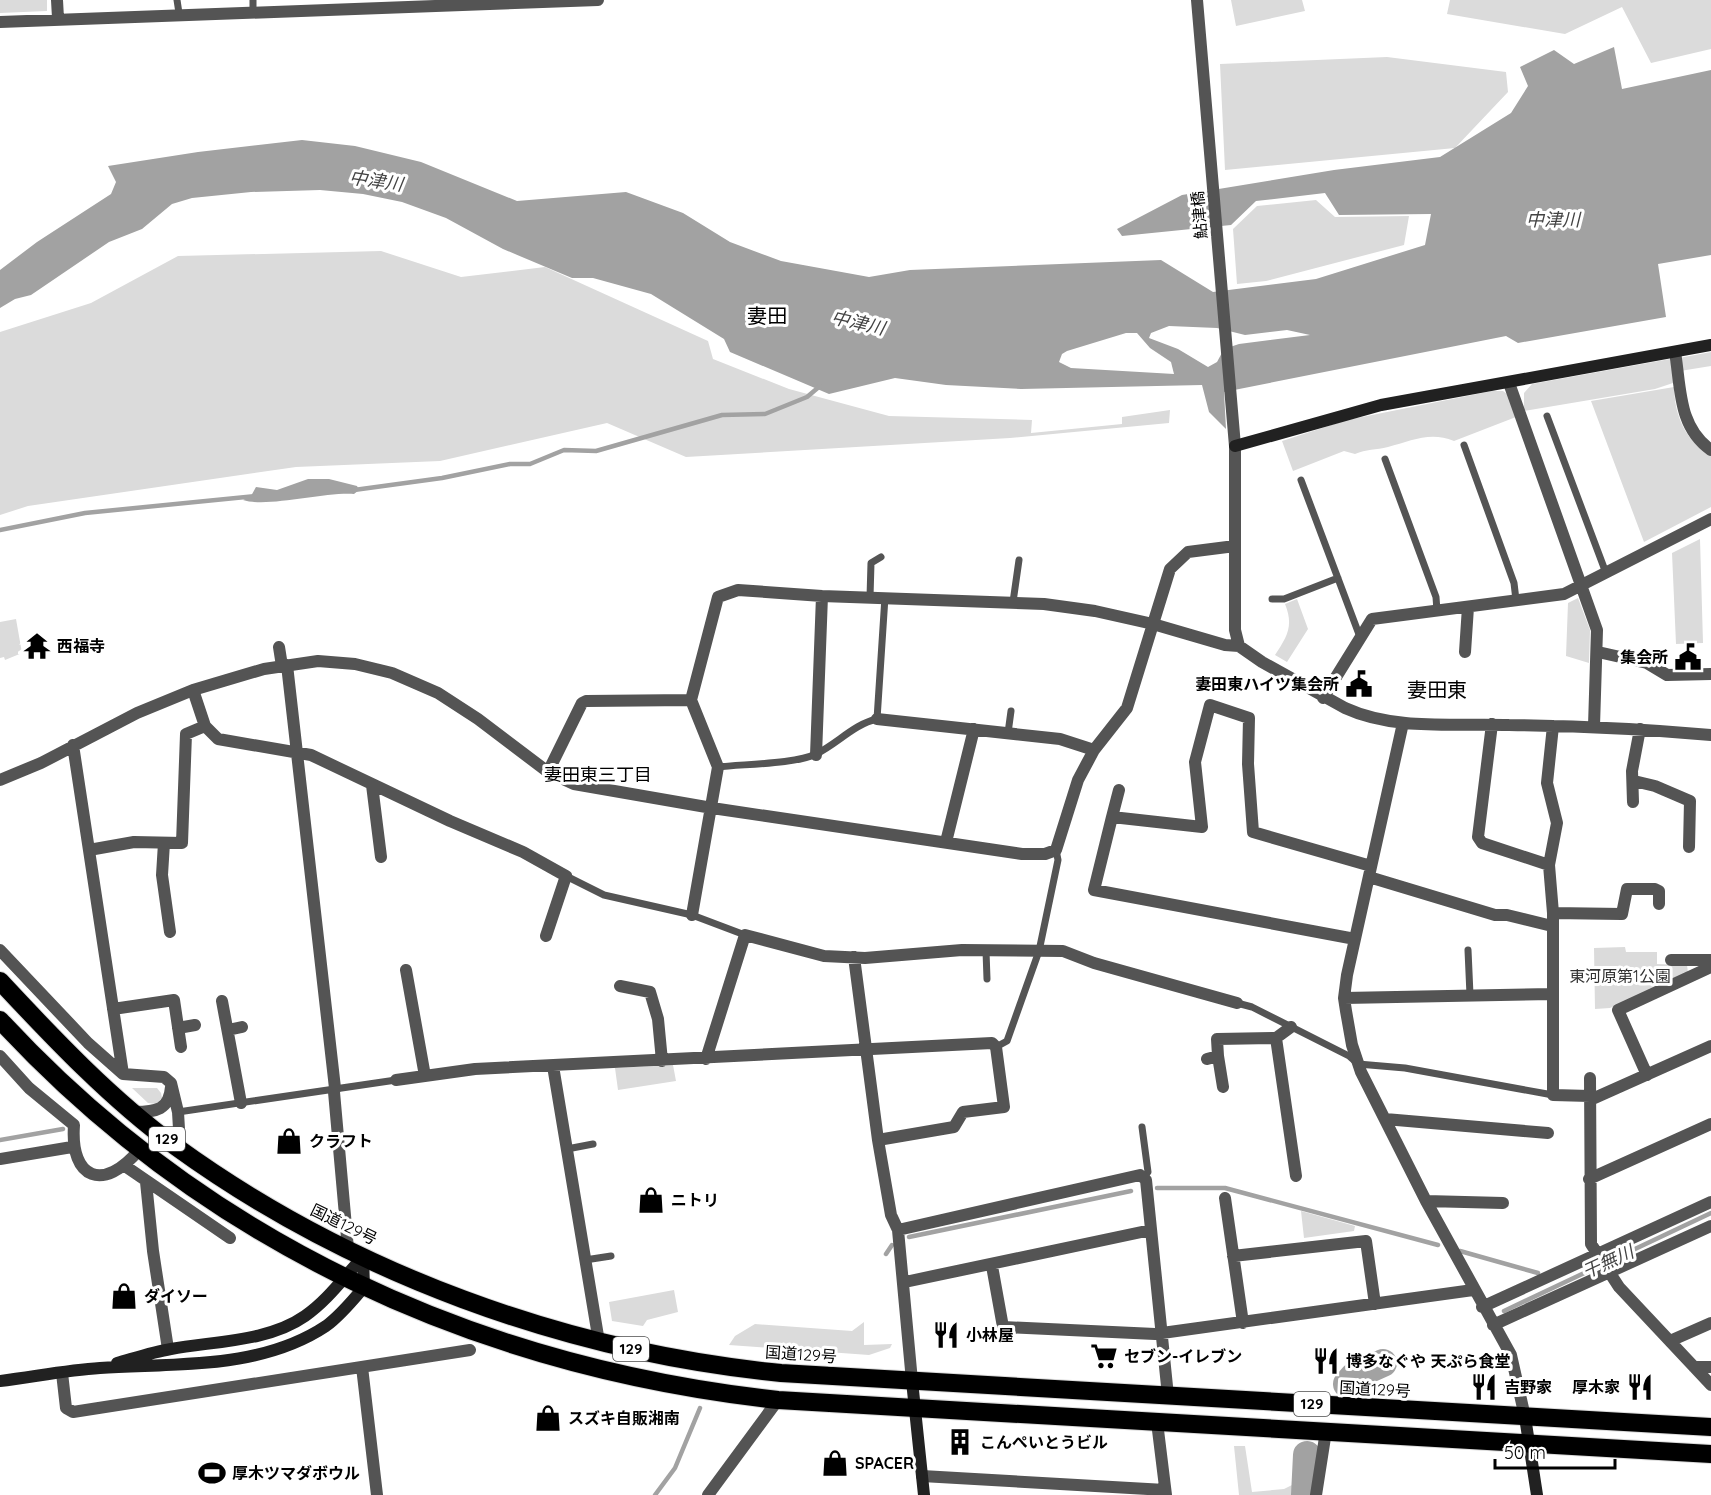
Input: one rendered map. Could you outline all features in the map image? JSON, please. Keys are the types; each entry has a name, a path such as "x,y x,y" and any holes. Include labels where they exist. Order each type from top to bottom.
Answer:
{"highway":[{"name":"国道129号","path":"0,981 45,1029 173,1144 301,1226 356,1253 484,1307 549,1329 599,1342 722,1367 912,1381 1711,1427"},
{"name":"129","path":"0,1020 23,1045 139,1150 214,1204 289,1249 364,1287 475,1332 542,1355 659,1383 778,1400 1711,1454"}],"street":[{"path":"57,0 58,18"},
{"path":"0,21 179,13 253,5 598,0"},
{"name":"鮎津橋","path":"1197,0 1234,428 1235,630 1239,646"},
{"path":"1235,446 1381,405 1711,345"},
{"path":"1675,352 1682,409 1692,430 1711,450"},
{"path":"1509,383 1597,630 1598,652 1593,726"},
{"path":"1323,698 1372,619 1564,594 1710,523"},
{"path":"0,780 41,763 137,713 193,690 284,665 318,661 356,664 392,673 457,704 549,772 574,784 712,808 1022,854 1044,854 1056,850 1078,780 1094,750 1127,708 1161,591 1170,569 1188,552 1235,546"},
{"path":"692,915 718,767 691,700 718,597 738,590 822,596 1013,602 1095,611 1153,624 1225,645 1239,646 1323,698 1358,714 1402,723 1593,726 1711,735"},
{"path":"816,754 822,596"},
{"path":"1465,652 1467,607"},
{"path":"0,1381 99,1368 170,1366 265,1354 291,1346 328,1324 364,1287 356,1253 335,1088 298,751 279,647"},
{"path":"1598,652 1647,663 1667,675 1711,674"},
{"path":"193,690 205,726 218,739 233,744 265,745 298,751 523,852 566,876 546,936"},
{"path":"804,696 818,697"},
{"path":"549,772 582,703 586,701 691,700"},
{"path":"1112,816 1202,827 1195,762 1210,705 1250,718 1248,764 1253,832 1495,915 1507,915 1552,926"},
{"path":"877,719 1060,739 1094,750"},
{"path":"1402,723 1344,998 1352,1045 1358,1064 1384,1119 1482,1307 1511,1355 1525,1417 1537,1495"},
{"path":"1492,724 1478,837 1482,843 1549,865"},
{"path":"89,850 134,842 182,843 186,734 205,726"},
{"path":"1553,726 1547,783 1557,823 1549,865 1552,913 1552,1095 1590,1098 1711,1046"},
{"path":"946,842 974,729"},
{"path":"1633,802 1632,771 1640,729"},
{"path":"73,745 89,850 109,949 113,1009 123,1074"},
{"path":"1634,781 1690,801 1693,825 1689,847"},
{"path":"372,785 381,857"},
{"path":"1119,790 1094,890 1355,939"},
{"path":"164,843 162,875 170,932"},
{"path":"1552,913 1622,914 1627,889 1661,896"},
{"path":"152,911 166,908"},
{"path":"706,1059 745,935 824,956 1063,951 1094,963 1237,1003"},
{"path":"0,950 88,1043 123,1074 164,1077 171,1083 178,1112 178,1129 173,1144"},
{"path":"854,957 868,1051 866,1062 891,1215 897,1230 904,1282 914,1408 924,1495"},
{"path":"1671,960 1711,960"},
{"path":"1647,1075 1618,1010 1711,968"},
{"path":"406,970 425,1076"},
{"path":"620,986 636,983 650,992 658,1019 662,1061"},
{"path":"409,991 423,989"},
{"path":"1344,998 1552,994"},
{"path":"113,1009 174,1000 181,1047"},
{"path":"222,1001 241,1103"},
{"path":"178,1028 195,1025"},
{"path":"228,1030 242,1027"},
{"path":"1223,1087 1212,1057 1217,1039 1276,1038 1291,1027"},
{"path":"1276,1038 1280,1111 1296,1176"},
{"path":"396,1080 475,1069 992,1043 996,1047 1004,1107 963,1112 954,1127 878,1140"},
{"path":"0,1056 29,1088 74,1125 72,1147 79,1161 88,1171 100,1176 110,1175 125,1166 139,1150"},
{"path":"553,1066 599,1342"},
{"path":"1590,1078 1591,1244 1602,1263 1711,1385"},
{"path":"135,1112 154,1112 162,1108 169,1101 171,1083"},
{"path":"1384,1119 1471,1132 1548,1133"},
{"path":"1589,1179 1711,1124"},
{"path":"0,1159 72,1147"},
{"path":"125,1166 230,1238"},
{"path":"897,1230 1140,1175 1146,1180 1168,1396"},
{"path":"146,1182 153,1251 168,1349"},
{"path":"1225,1198 1243,1323"},
{"path":"1426,1200 1503,1203"},
{"path":"1493,1325 1711,1202"},
{"path":"1482,1307 1711,1226"},
{"path":"904,1282 992,1266 1151,1230"},
{"path":"1233,1256 1366,1240 1375,1304"},
{"path":"99,1368 168,1349 242,1338 285,1327 316,1308 344,1277 356,1253"},
{"path":"992,1266 1003,1328 1155,1334 1473,1290"},
{"path":"1670,1341 1711,1323"},
{"path":"62,1373 66,1408 73,1412 470,1350"},
{"path":"362,1367 377,1495"},
{"path":"1694,1367 1711,1368"},
{"path":"708,1495 778,1400"},
{"path":"922,1476 1166,1492 1157,1422"},
{"path":"1316,1495 1326,1431"}],"lane":[{"path":"177,0 179,13"},
{"path":"1546,416 1606,573"},
{"path":"1464,445 1514,583 1516,600"},
{"path":"1385,459 1436,597 1437,611"},
{"path":"1301,480 1360,637"},
{"path":"870,597 871,562 881,557"},
{"path":"1013,602 1019,560"},
{"path":"1272,599 1284,599 1338,578"},
{"path":"718,767 816,754 864,722 877,719 885,597"},
{"path":"1008,733 1011,711"},
{"path":"996,1047 1007,1041 1039,951 1058,860 1056,850"},
{"path":"566,876 604,895 692,915 745,935"},
{"path":"1468,950 1470,995"},
{"path":"986,951 987,979"},
{"path":"1237,1003 1252,1007 1349,1056 1358,1064 1416,1069 1552,1095"},
{"path":"178,1112 396,1080"},
{"path":"1142,1127 1148,1172 1143,1178"},
{"path":"567,1149 593,1144"},
{"path":"585,1260 611,1256"}],"green space":[{"path":"0,0 47,0 47,11 0,13"},
{"path":"1231,0 1302,0 1305,11 1236,26"},
{"path":"1450,0 1711,0 1711,49 1651,63 1622,7 1565,34 1447,14"},
{"path":"1387,57 1506,72 1508,92 1455,148 1225,170 1220,64"},
{"path":"1316,200 1335,217 1409,216 1404,245 1266,281 1237,284 1233,229 1257,206"},
{"path":"381,251 461,277 545,267 708,341 713,359 789,389 889,416 1032,420 1031,433 1122,424 1122,417 1170,410 1169,423 1010,438 686,457 607,423 440,461 296,467 28,506 0,515 0,332 91,303 178,256"},
{"path":"1711,352 1711,366 1680,371 1679,358"},
{"path":"1670,359 1676,382 1655,389 1524,411 1524,393 1532,384"},
{"path":"1674,387 1679,418 1683,427 1694,443 1711,456 1711,507 1644,542 1591,401"},
{"path":"1492,391 1503,391 1511,397 1516,417 1454,441 1429,437 1355,454 1344,451 1293,471 1282,441 1347,420"},
{"path":"1700,539 1703,643 1676,644 1672,553"},
{"path":"1578,598 1590,630 1589,663 1566,656 1568,603"},
{"path":"1297,599 1308,629 1287,662 1275,655 1288,631 1289,619 1285,604"},
{"path":"16,619 22,653 5,660 4,657 0,658 0,622"},
{"name":"東河原第1公園","path":"1625,947 1626,952 1657,952 1657,964 1687,965 1688,973 1610,1008 1595,1009 1594,948"},
{"path":"673,1065 676,1081 618,1090 615,1068"},
{"path":"132,1088 157,1088 162,1098 156,1104 148,1103"},
{"path":"1301,1211 1355,1226 1354,1231 1304,1238"},
{"path":"674,1290 678,1312 647,1320 643,1326 612,1321 609,1302"},
{"path":"864,1322 864,1345 892,1344 890,1348 869,1355 729,1345 735,1336 755,1324 852,1331"},
{"path":"1234,1446 1245,1446 1252,1492 1284,1489 1298,1482 1297,1495 1239,1495"}],"water":[{"name":"中津川","path":"1614,47 1622,89 1711,70 1711,255 1658,264 1666,317 1518,343 1506,336 1224,392 1226,429 1209,412 1202,385 1021,389 946,385 895,378 829,394 730,352 724,339 651,294 593,278 572,278 503,249 446,218 402,202 363,194 320,190 251,192 192,198 172,204 142,229 109,242 31,295 15,299 0,308 0,270 37,242 111,194 116,182 108,166 198,152 302,140 355,146 421,162 517,201 626,192 683,213 730,242 781,261 869,277 910,270 1161,260 1213,292 1316,279 1425,245 1431,214 1339,215 1325,193 1256,201 1231,225 1122,236 1117,229 1182,195 1334,170 1440,157 1511,113 1528,86 1520,67 1554,50 1574,64","holes":["1169,326 1217,328 1245,335 1287,330 1310,335 1239,344 1224,349 1217,362 1208,367 1178,349 1149,338 1151,333","1126,333 1137,333 1150,348 1171,362 1174,374 1071,368 1059,362 1062,354 1067,351"]},
{"path":"308,479 329,479 357,486 359,490 354,494 280,501 243,500 251,496 256,487 277,490"}],"waterway":[{"path":"354,490 442,478 510,464 530,464 564,450 596,451 722,415 765,414 807,397 820,386"},
{"path":"0,530 85,513 256,496"},
{"path":"0,1140 63,1129"},
{"path":"1157,1188 1225,1188 1438,1245"},
{"path":"909,1237 1131,1191"},
{"name":"干無川","path":"1504,1311 1711,1213"},
{"path":"886,1254 892,1245"},
{"path":"1460,1251 1538,1273"},
{"name":"干無川","path":"1347,1384 1354,1376 1383,1363"},
{"path":"655,1495 675,1468 700,1408"},
{"name":"干無川","path":"1305,1495 1307,1455"}],"place":[{"name":"西福寺","path":"37,646"},
{"name":"集会所","path":"1688,657"},
{"name":"妻田東ハイツ集会所","path":"1359,684"},
{"name":"クラフト","path":"289,1141"},
{"name":"ニトリ","path":"651,1200"},
{"name":"ダイソー","path":"124,1296"},
{"name":"小林屋","path":"946,1335"},
{"name":"セブン-イレブン","path":"1104,1356"},
{"name":"博多なぐや 天ぷら食堂","path":"1326,1361"},
{"name":"吉野家","path":"1484,1387"},
{"name":"厚木家","path":"1640,1387"},
{"name":"スズキ自販湘南","path":"548,1418"},
{"name":"こんぺいとうビル","path":"960,1442"},
{"name":"SPACER","path":"835,1463"},
{"name":"厚木ツマダボウル","path":"212,1473"}],"district":[{"name":"妻田","path":"767,316"},
{"name":"妻田東","path":"1437,690"},
{"name":"妻田東三丁目","path":"598,775"}]}
